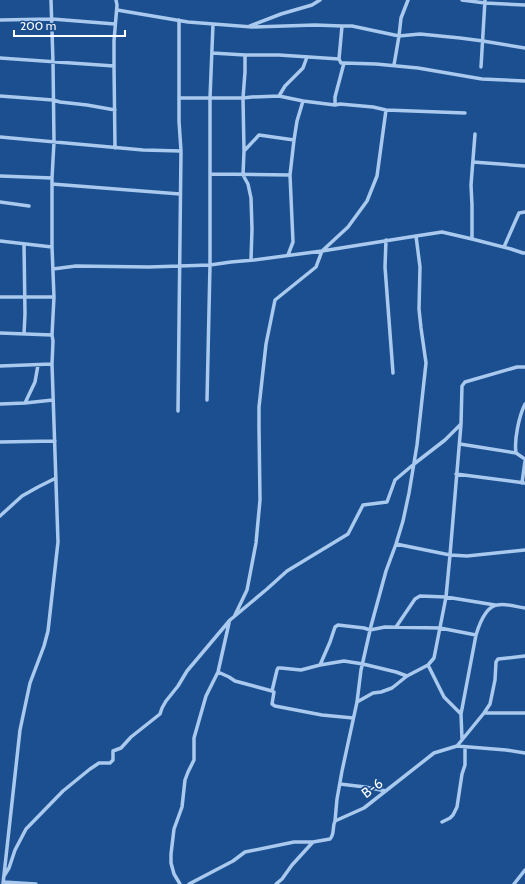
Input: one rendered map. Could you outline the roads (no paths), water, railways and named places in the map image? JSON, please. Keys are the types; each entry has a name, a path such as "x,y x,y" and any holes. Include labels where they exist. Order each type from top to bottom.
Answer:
{"street":[{"path":"36,884 3,883 3,877 20,730 30,684 48,631 58,542 52,364 54,297 52,178 54,142 51,0"},
{"path":"115,148 114,41 117,10 116,0"},
{"path":"248,27 281,14 312,5 320,0"},
{"path":"394,65 401,18 408,0"},
{"path":"462,0 525,5"},
{"path":"481,67 485,2"},
{"path":"117,10 179,20 248,27 315,25 352,26 399,36 420,34 483,41 525,48"},
{"path":"0,20 52,19 115,24"},
{"path":"178,411 180,256 179,20"},
{"path":"207,400 211,174 210,98 214,24"},
{"path":"338,59 342,26"},
{"path":"212,53 280,55 338,59 341,63 394,65 482,78 525,81"},
{"path":"245,55 243,98 243,175 248,184 251,198 251,260"},
{"path":"279,96 285,86 303,68 307,57"},
{"path":"0,58 114,66"},
{"path":"335,105 335,97 344,63"},
{"path":"0,96 53,100 115,110"},
{"path":"179,98 243,98 279,96 335,105 340,104 373,107 386,110 465,113"},
{"path":"288,255 293,242 290,175 294,140 303,100"},
{"path":"234,617 247,590 256,543 260,500 258,428 259,407 266,344 275,300 316,268 322,251 348,226 367,202 377,176 386,110"},
{"path":"472,239 471,185 475,134"},
{"path":"244,151 259,135 294,140"},
{"path":"0,137 115,148 180,151"},
{"path":"473,162 525,166"},
{"path":"211,174 290,175"},
{"path":"0,176 52,178"},
{"path":"52,184 180,194"},
{"path":"0,202 29,206"},
{"path":"504,247 519,213 525,212"},
{"path":"53,268 76,266 149,268 210,265 322,251 442,232 504,247 522,253 525,252"},
{"path":"189,884 233,861 245,852 294,842 313,842 330,838 332,836 347,745 357,702 370,630 408,500 414,464 426,362 420,322 420,267 416,236"},
{"path":"386,240 385,267 394,373"},
{"path":"0,241 52,247"},
{"path":"24,244 24,334"},
{"path":"0,297 54,297"},
{"path":"0,333 52,335"},
{"path":"0,366 52,364"},
{"path":"24,403 35,382 38,365"},
{"path":"357,702 373,693 392,688 407,676 428,665 434,658 446,597 456,474 460,444 462,386 465,382 517,367 525,367"},
{"path":"0,404 54,400"},
{"path":"516,453 515,446 518,428 525,404"},
{"path":"3,877 9,868 15,850 26,829 63,791 90,769 100,763 110,763 113,760 113,751 122,748 131,737 160,714 166,701 178,686 187,671 230,620 287,571 348,534 364,505 387,502 395,480 445,440 461,424"},
{"path":"0,442 55,441"},
{"path":"456,474 524,483 525,460 516,453 460,444"},
{"path":"0,516 22,496 56,478"},
{"path":"396,544 450,555 468,556 525,550"},
{"path":"396,627 418,596 446,597 525,608"},
{"path":"462,739 460,714 476,635 480,622 488,610 495,605"},
{"path":"180,884 174,874 171,863 174,829 182,807 185,780 194,760 194,738 206,696 218,672 230,620"},
{"path":"320,665 336,626 339,625 370,630 385,627 440,628 476,635"},
{"path":"525,656 498,660 496,662 495,680 490,704 457,746 525,753"},
{"path":"353,718 322,715 275,706 272,704 274,692 272,691 278,668 301,670 344,661 363,664 407,676"},
{"path":"428,665 444,697 460,714"},
{"path":"218,672 235,681 272,691"},
{"path":"484,713 525,713"},
{"name":"B-6","path":"335,821 364,808 434,754 457,746"},
{"path":"442,822 453,816 456,807 465,765 465,747"},
{"path":"340,784 386,791"},
{"path":"276,884 313,842"},
{"path":"514,884 525,870"}]}
